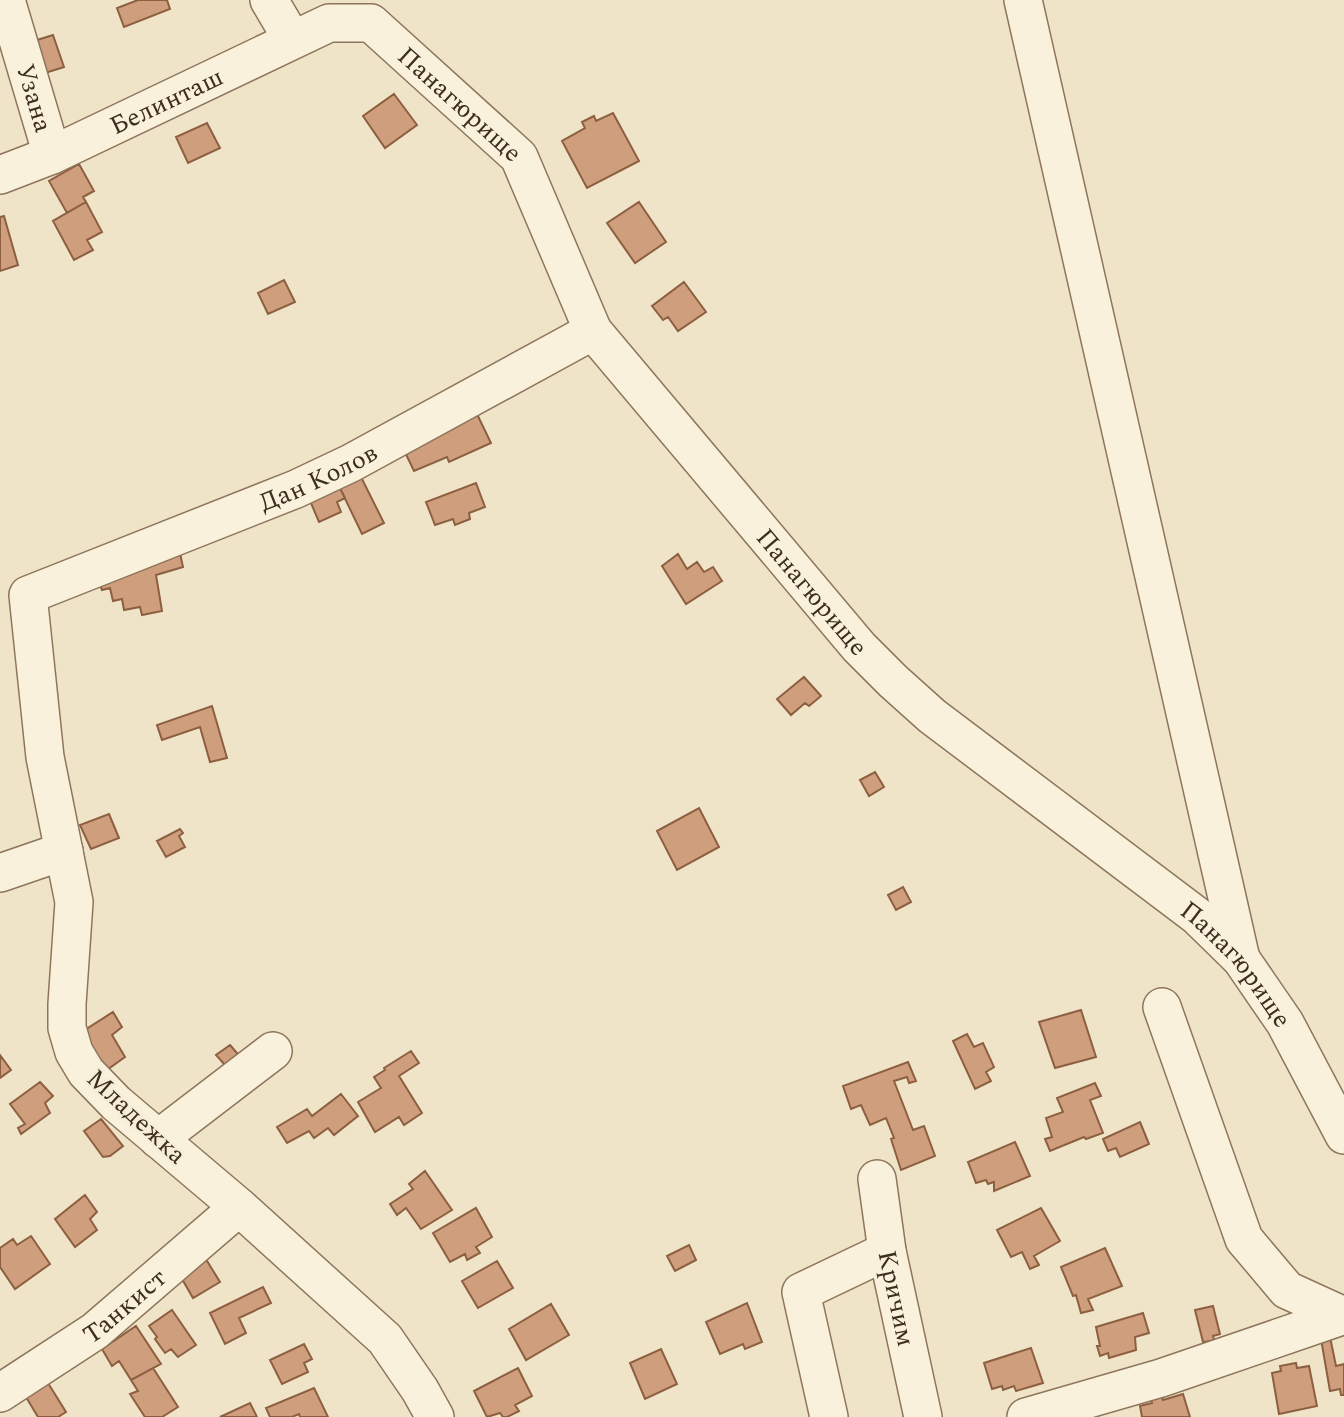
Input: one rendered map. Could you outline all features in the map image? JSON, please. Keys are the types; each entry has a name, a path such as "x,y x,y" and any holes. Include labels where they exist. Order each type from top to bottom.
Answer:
{"street":[{"name":"Узана","path":"6,0 52,155"},
{"path":"269,0 292,39"},
{"path":"1023,0 1241,959"},
{"name":"Белинташ","path":"0,175 52,155 329,23"},
{"name":"Панагюрище","path":"329,23 371,23 519,157 593,331 816,597 893,681 973,747 1197,916 1241,959 1285,1023 1344,1135"},
{"name":"Дан Колов","path":"28,596 318,479 593,331"},
{"name":"Младежка","path":"28,596 45,757 74,902 67,1004 67,1028 74,1052 86,1072 116,1103 239,1207 385,1339 435,1417"},
{"path":"0,873 64,851"},
{"path":"1162,1007 1244,1238 1287,1290 1343,1316"},
{"path":"158,1139 273,1051"},
{"name":"Кричим","path":"877,1179 887,1251 923,1417"},
{"name":"Танкист","path":"0,1393 95,1331 239,1207"},
{"path":"829,1417 801,1292 887,1251"},
{"path":"1026,1417 1161,1378 1343,1316"}],"building":[{"path":"138,0 167,0 170,9 124,27 117,8"},
{"path":"53,35 64,67 45,73 34,41"},
{"path":"394,94 417,125 385,148 363,116"},
{"path":"613,113 639,161 587,188 562,141 585,128 582,122 594,116 596,121"},
{"path":"207,123 220,148 188,163 176,137"},
{"path":"79,164 94,191 83,197 86,202 67,213 49,181"},
{"path":"86,202 102,232 87,240 93,250 74,260 53,221"},
{"path":"639,202 666,242 635,263 607,223"},
{"path":"4,216 18,265 0,271 0,217"},
{"path":"284,280 295,302 268,314 258,293"},
{"path":"684,282 706,312 678,331 668,317 663,320 652,306"},
{"path":"476,412 491,443 449,462 447,457 414,471 402,446"},
{"path":"359,473 384,523 362,534 338,484"},
{"path":"476,483 485,507 469,513 470,519 455,525 453,519 435,525 426,502"},
{"path":"338,484 345,498 337,502 341,512 319,522 308,496"},
{"path":"180,553 183,567 156,575 162,611 142,615 140,607 124,610 122,599 113,601 110,588 102,590 97,577"},
{"path":"678,554 687,569 697,562 704,572 713,567 722,581 686,604 662,566"},
{"path":"804,677 821,696 809,706 805,703 791,715 777,699"},
{"path":"212,706 227,758 210,762 200,727 162,740 157,725"},
{"path":"875,772 884,787 869,796 860,780"},
{"path":"699,808 719,847 677,870 657,831"},
{"path":"109,814 119,838 91,849 80,825"},
{"path":"180,829 183,833 179,836 185,847 166,857 157,841"},
{"path":"903,887 911,902 896,910 888,895"},
{"path":"1081,1010 1096,1057 1055,1068 1039,1022"},
{"path":"113,1012 122,1027 112,1035 125,1057 104,1072 77,1035"},
{"path":"967,1034 974,1047 983,1043 994,1067 986,1072 991,1081 975,1089 953,1041"},
{"path":"230,1045 248,1066 225,1065 216,1055"},
{"path":"411,1051 419,1063 399,1076 422,1113 404,1125 399,1117 375,1132 358,1102 381,1088 374,1077"},
{"path":"0,1055 11,1070 0,1078"},
{"path":"908,1062 916,1081 909,1083 907,1077 894,1081 913,1130 924,1126 935,1156 901,1170 891,1139 894,1138 886,1118 870,1125 861,1105 851,1109 843,1086"},
{"path":"40,1082 53,1096 45,1103 50,1113 21,1134 18,1128 25,1124 10,1104"},
{"path":"1095,1083 1101,1096 1090,1100 1103,1133 1086,1139 1084,1137 1050,1151 1045,1139 1052,1137 1046,1118 1063,1112 1057,1098"},
{"path":"341,1094 358,1116 334,1135 328,1128 314,1138 309,1131 287,1143 277,1127 307,1109 312,1116"},
{"path":"101,1119 123,1146 110,1156 103,1157 84,1131"},
{"path":"1140,1122 1149,1144 1120,1157 1116,1148 1108,1151 1103,1139"},
{"path":"1015,1142 1030,1176 994,1191 994,1182 988,1184 986,1180 976,1183 968,1162"},
{"path":"425,1171 452,1210 421,1229 406,1208 397,1215 390,1204 413,1189 409,1184"},
{"path":"85,1195 97,1212 90,1219 97,1230 75,1247 55,1219"},
{"path":"476,1208 492,1237 476,1247 480,1253 467,1260 465,1254 450,1262 433,1233"},
{"path":"1041,1208 1060,1241 1034,1256 1039,1265 1030,1269 1022,1252 1011,1257 997,1230"},
{"path":"31,1236 50,1264 15,1289 0,1267 0,1248 13,1239 17,1245"},
{"path":"689,1245 696,1260 675,1271 667,1256"},
{"path":"1105,1248 1122,1286 1088,1299 1093,1310 1081,1313 1076,1295 1073,1296 1061,1267"},
{"path":"204,1256 220,1282 193,1298 178,1272"},
{"path":"497,1261 513,1288 478,1308 462,1281"},
{"path":"263,1287 271,1303 239,1318 246,1333 225,1344 210,1313"},
{"path":"747,1303 762,1342 745,1349 743,1344 720,1354 706,1322"},
{"path":"551,1304 569,1335 526,1360 509,1329"},
{"path":"1213,1306 1220,1334 1213,1336 1216,1346 1212,1347 1211,1341 1203,1342 1195,1310"},
{"path":"172,1310 196,1345 178,1357 171,1349 165,1353 149,1326"},
{"path":"1143,1313 1149,1333 1135,1337 1136,1350 1109,1358 1108,1353 1100,1356 1096,1327"},
{"path":"136,1326 161,1364 131,1380 119,1361 112,1366 102,1349"},
{"path":"1330,1337 1336,1366 1344,1364 1344,1395 1341,1395 1340,1389 1330,1391 1321,1339"},
{"path":"304,1344 312,1359 304,1363 308,1372 282,1384 270,1360"},
{"path":"1031,1348 1043,1383 1016,1391 1014,1386 1003,1390 1002,1386 992,1389 984,1363"},
{"path":"661,1349 677,1384 645,1399 630,1363"},
{"path":"1296,1363 1297,1368 1309,1366 1317,1406 1279,1414 1272,1373 1281,1371 1280,1366"},
{"path":"153,1368 178,1407 162,1417 145,1417 130,1394 138,1391 131,1380"},
{"path":"518,1368 532,1396 515,1405 519,1411 507,1417 500,1413 487,1417 474,1391"},
{"path":"48,1383 66,1412 58,1417 38,1417 26,1397"},
{"path":"314,1388 328,1417 300,1417 299,1414 292,1417 270,1417 266,1408"},
{"path":"1160,1391 1163,1400 1183,1394 1190,1417 1142,1417 1140,1406 1152,1403 1150,1395"},
{"path":"250,1403 257,1417 220,1417"}]}
